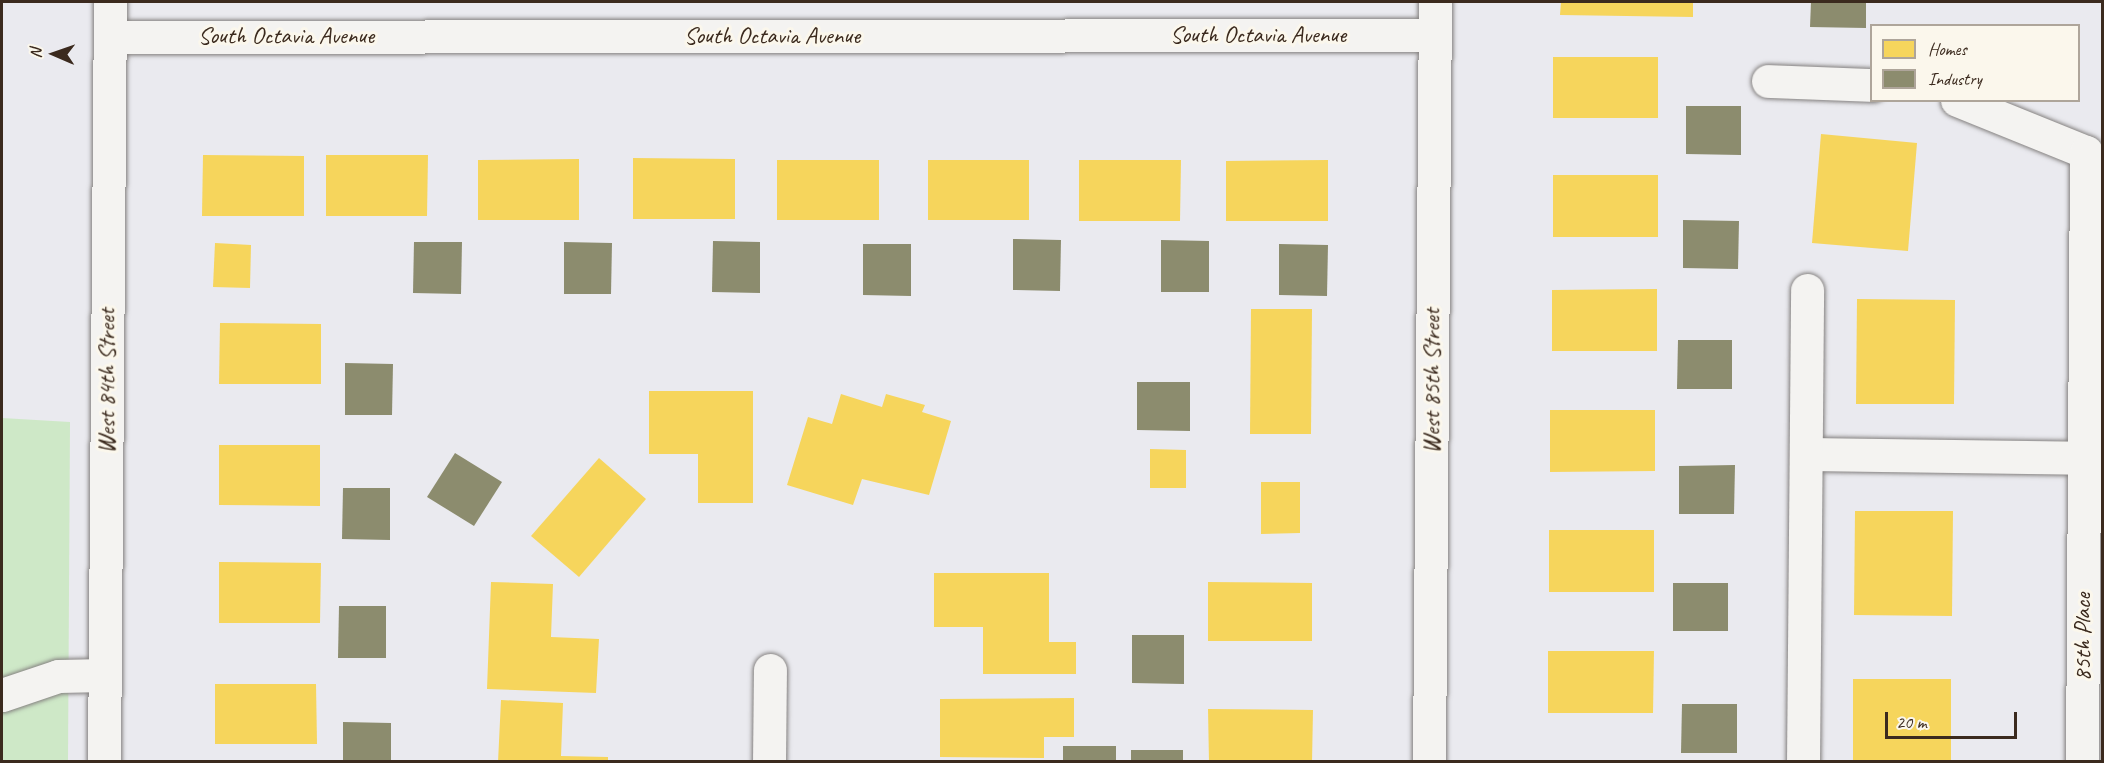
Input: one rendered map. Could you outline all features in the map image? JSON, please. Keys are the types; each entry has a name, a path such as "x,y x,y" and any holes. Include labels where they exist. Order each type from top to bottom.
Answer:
{"street":[{"name":"West 84th Street","path":"105,762 110,2"},
{"name":"West 85th Street","path":"1429,762 1436,2"},
{"name":"South Octavia Avenue","path":"110,37 1435,35"},
{"path":"1768,81 1870,85"},
{"path":"1963,102 2094,145"},
{"name":"85th Place","path":"2082,762 2093,458 2094,145"},
{"path":"1803,762 1807,290"},
{"path":"1806,454 2093,458"},
{"path":"769,762 770,670"},
{"path":"2,695 58,676 105,675"}],"green space":[{"path":"2,418 70,422 68,761 2,761"}],"building: Homes":[{"path":"1561,2 1693,2 1693,17 1560,15"},
{"path":"1553,57 1658,57 1658,118 1553,118"},
{"path":"1821,134 1917,143 1908,251 1812,243"},
{"path":"203,155 304,156 304,216 202,216"},
{"path":"326,155 428,155 427,216 326,216"},
{"path":"633,158 735,159 735,219 633,219"},
{"path":"579,159 579,220 478,220 478,160"},
{"path":"777,160 879,160 879,220 777,220"},
{"path":"928,160 1029,160 1029,220 928,220"},
{"path":"1079,160 1181,160 1180,221 1079,221"},
{"path":"1328,160 1328,221 1226,221 1226,161"},
{"path":"1553,175 1658,175 1658,237 1553,237"},
{"path":"215,243 251,245 250,288 213,287"},
{"path":"1657,289 1657,351 1552,351 1552,290"},
{"path":"1857,299 1955,300 1954,404 1856,404"},
{"path":"1251,309 1312,309 1311,434 1250,434"},
{"path":"220,323 321,324 321,384 219,384"},
{"path":"649,391 753,391 753,503 698,503 698,454 649,454"},
{"path":"841,394 882,407 886,394 925,405 922,412 951,421 929,495 862,479 853,505 787,485 808,417 832,424"},
{"path":"1550,410 1655,410 1655,471 1550,472"},
{"path":"219,445 320,445 320,506 219,505"},
{"path":"1150,449 1186,450 1186,488 1150,488"},
{"path":"599,458 646,499 579,577 531,536"},
{"path":"1261,482 1300,482 1300,533 1261,534"},
{"path":"1855,511 1953,511 1952,616 1854,615"},
{"path":"1549,530 1654,530 1654,592 1549,592"},
{"path":"219,562 321,563 320,623 219,623"},
{"path":"934,573 1049,573 1049,642 1076,642 1076,674 983,674 983,627 934,627"},
{"path":"491,582 553,584 551,637 599,639 596,693 487,689"},
{"path":"1208,582 1312,583 1312,641 1208,641"},
{"path":"1548,651 1654,651 1653,713 1548,713"},
{"path":"1853,679 1951,679 1951,762 1853,762"},
{"path":"215,684 316,684 317,744 215,744"},
{"path":"1074,698 1074,737 1044,737 1044,758 940,757 940,699"},
{"path":"501,700 563,703 561,756 608,757 608,762 498,762"},
{"path":"1208,709 1313,710 1312,762 1209,762"}],"building: Industry":[{"path":"1811,2 1866,2 1866,28 1810,27"},
{"path":"1686,106 1741,106 1741,155 1686,154"},
{"path":"1683,220 1739,221 1738,269 1683,268"},
{"path":"1013,239 1061,240 1060,291 1013,290"},
{"path":"1161,240 1209,241 1209,292 1161,292"},
{"path":"713,241 760,242 760,293 712,292"},
{"path":"414,242 462,242 461,294 413,293"},
{"path":"564,242 612,243 611,294 564,294"},
{"path":"863,244 911,244 911,296 863,295"},
{"path":"1279,244 1328,245 1327,296 1279,295"},
{"path":"1678,340 1732,340 1732,389 1677,389"},
{"path":"345,363 393,364 392,415 345,415"},
{"path":"1137,382 1190,382 1190,431 1137,430"},
{"path":"455,453 502,482 474,526 427,497"},
{"path":"1735,465 1734,514 1679,514 1679,466"},
{"path":"343,488 390,488 390,540 342,539"},
{"path":"1673,583 1728,583 1728,631 1673,631"},
{"path":"339,606 386,606 386,658 338,658"},
{"path":"1132,635 1184,635 1184,684 1132,683"},
{"path":"1682,704 1737,704 1737,753 1681,753"},
{"path":"343,722 391,723 391,762 343,762"},
{"path":"1063,746 1116,746 1116,762 1063,762"},
{"path":"1131,750 1183,750 1183,762 1131,762"}]}
